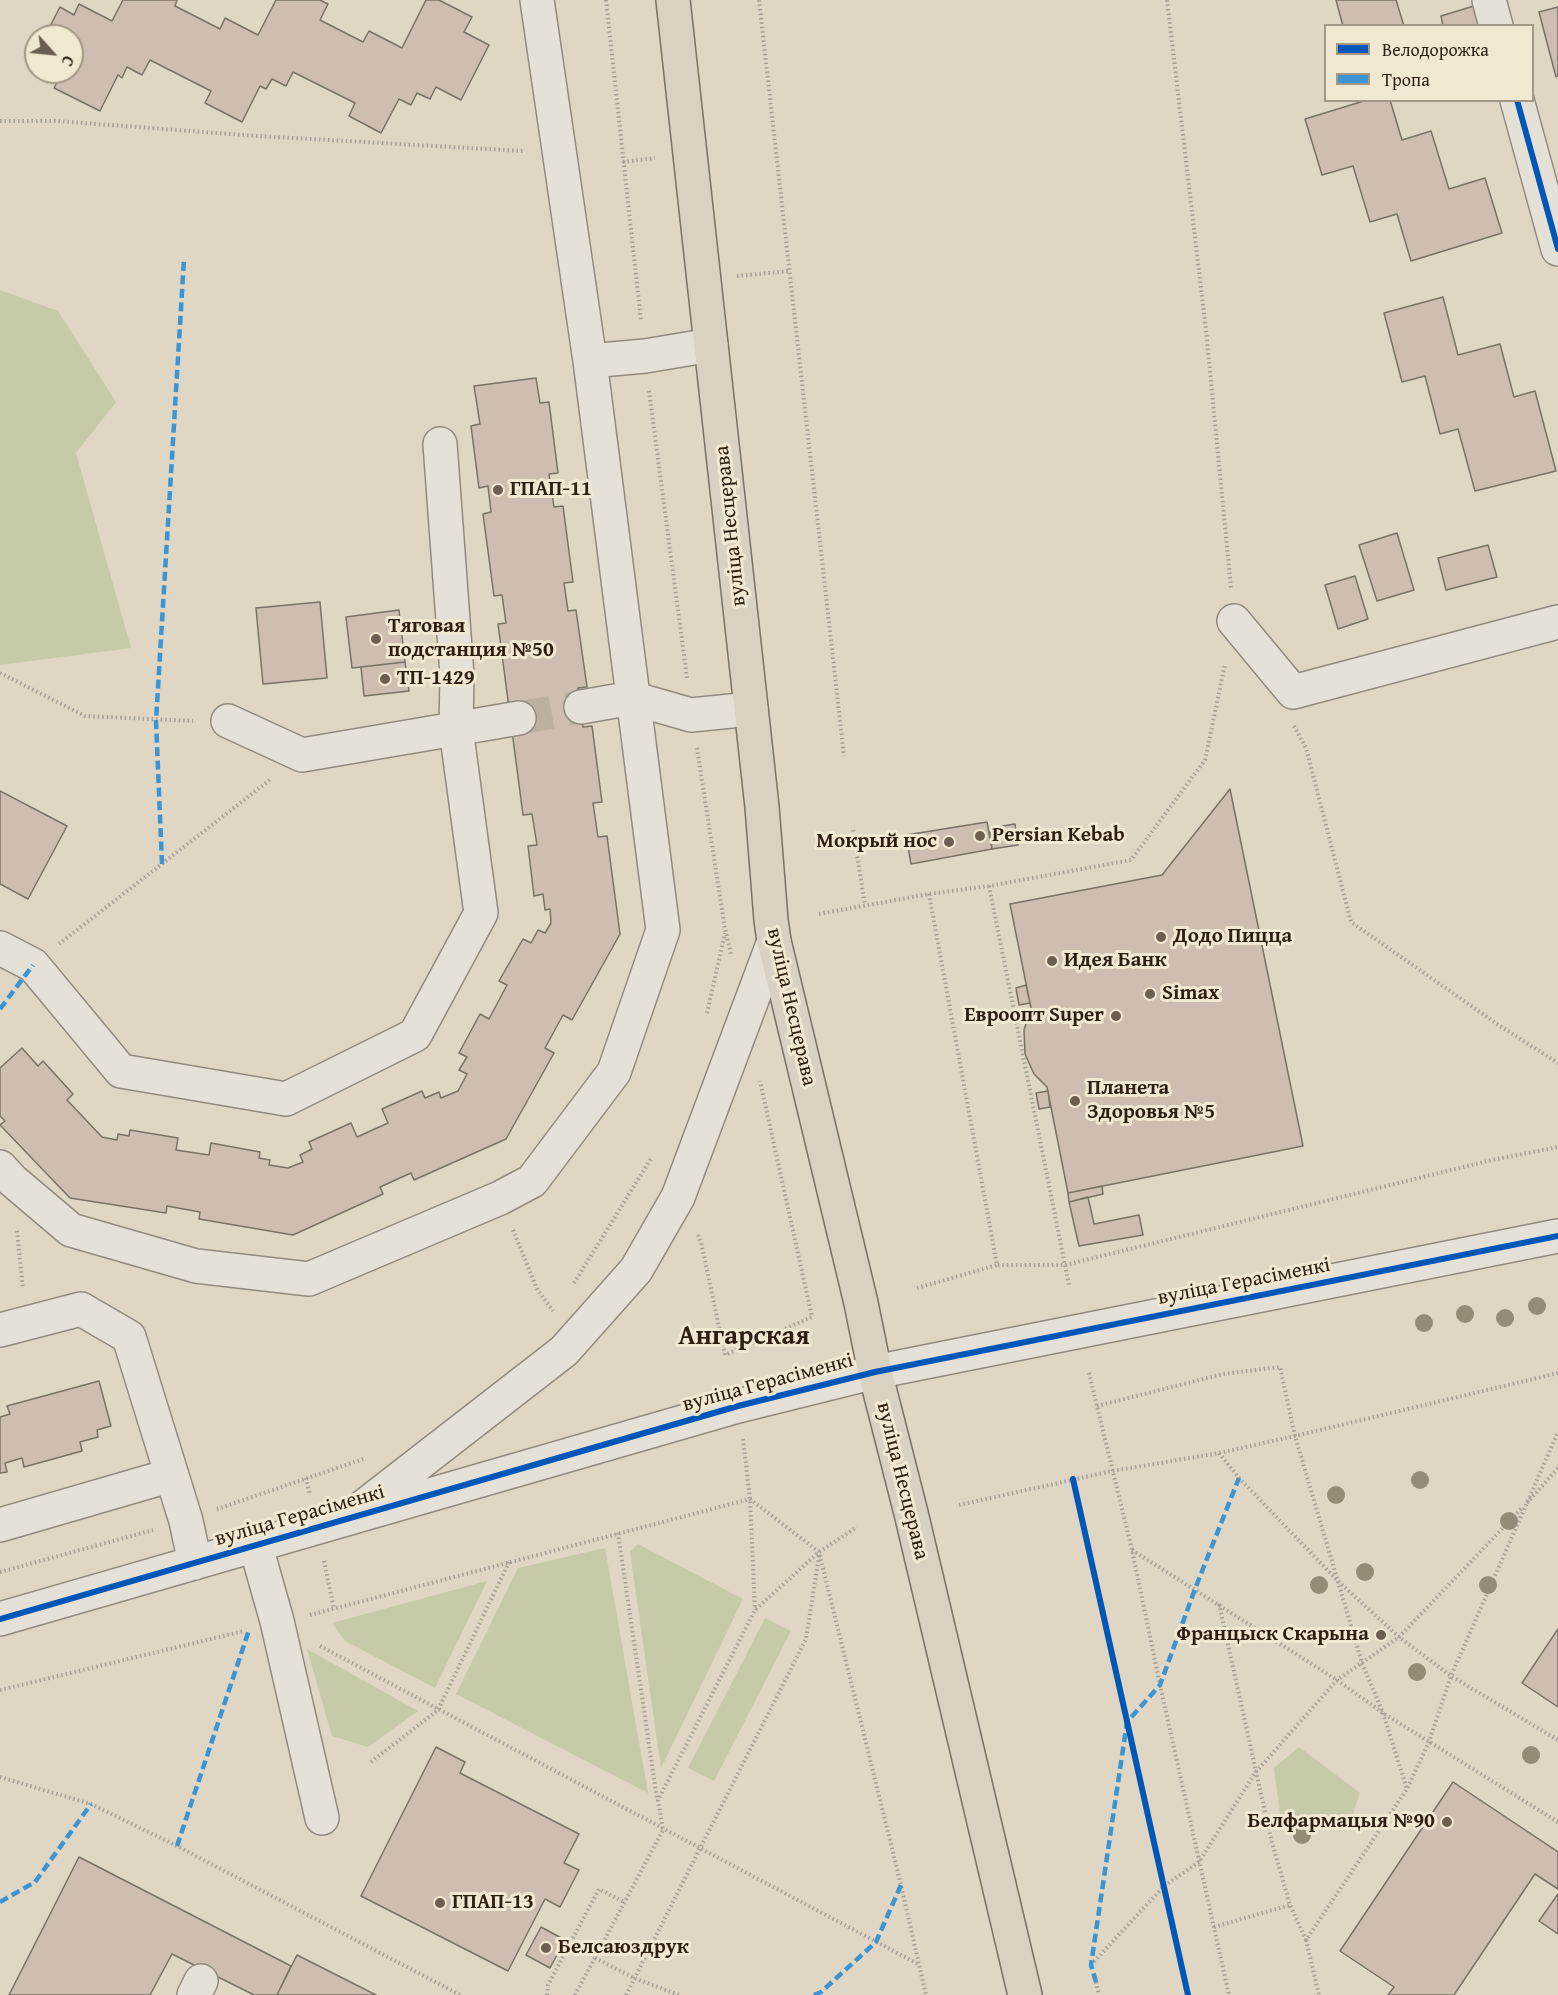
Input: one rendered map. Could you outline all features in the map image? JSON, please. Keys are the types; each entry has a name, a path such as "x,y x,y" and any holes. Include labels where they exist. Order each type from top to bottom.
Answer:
{"main road":[{"name":"вуліца Несцерава","path":"673,0 751,709 774,941 861,1303 874,1372 911,1514 1025,1995"}],"street":[{"path":"6,1173 71,1230 196,1266 309,1279 500,1198 532,1181 614,1072 663,930 590,361 537,0"},
{"path":"1489,0 1495,24"},
{"path":"1518,102 1558,249"},
{"path":"590,361 645,356 711,345"},
{"path":"0,948 33,965 121,1071 286,1099 415,1035 482,913 456,729 457,675 440,444"},
{"path":"1234,621 1293,692 1558,622"},
{"path":"581,707 632,698 691,715 751,709"},
{"path":"228,721 302,755 519,718"},
{"path":"349,1518 564,1351 636,1270 678,1197 774,941"},
{"name":"вуліца Герасіменкі","path":"0,1619 256,1547 738,1406 874,1372 1558,1236"},
{"path":"14,1326 81,1309 129,1337 186,1521 195,1563"},
{"path":"0,1525 172,1475"},
{"path":"256,1547 288,1620 322,1818"}],"path":[{"path":"606,0 645,356 691,715 725,929 733,962"},
{"path":"759,0 844,756"},
{"path":"819,914 1131,860 1205,760 1234,621 1206,330 1167,0"},
{"path":"0,121 57,121 257,136 559,153"},
{"path":"704,279 790,271"},
{"path":"0,674 85,716 156,721 228,721"},
{"path":"1289,718 1306,748 1350,922 1500,1026 1558,1063"},
{"path":"33,965 302,755"},
{"path":"853,830 865,905"},
{"path":"989,886 1069,1285"},
{"path":"929,894 997,1265"},
{"path":"706,1019 725,929"},
{"path":"678,1197 701,1242 725,1355 812,1317 759,1075"},
{"path":"916,1288 997,1265 1065,1265 1480,1163 1558,1147"},
{"path":"572,1286 657,1149"},
{"path":"6,1173 14,1326"},
{"path":"500,1198 537,1289 554,1314 560,1305"},
{"path":"1097,1406 1222,1374 1280,1367 1295,1436 1362,1663 1383,1713 1407,1789"},
{"path":"1089,1373 1132,1550 1229,1995"},
{"path":"959,1505 1112,1471 1219,1453 1558,1373"},
{"path":"1306,1940 1407,1789 1430,1742 1451,1676 1558,1432"},
{"path":"742,1436 750,1499 755,1610"},
{"path":"1219,1453 1239,1478 1339,1582 1399,1636 1451,1676 1558,1740"},
{"path":"0,1572 186,1521 376,1454"},
{"path":"1091,1965 1164,1886 1199,1862 1255,1773 1337,1680 1399,1636 1558,1468"},
{"path":"1073,1479 1076,1491"},
{"path":"0,1690 249,1630 750,1499"},
{"path":"750,1499 819,1552 926,1995"},
{"path":"658,1800 755,1610 819,1552 857,1527"},
{"path":"575,1995 663,1830 618,1533"},
{"path":"1132,1550 1337,1680 1383,1713 1558,1822"},
{"path":"626,1995 806,1639 819,1552"},
{"path":"371,1762 438,1710 510,1562"},
{"path":"1219,1604 1271,1839 1290,1905 1306,1940 1319,1995"},
{"path":"288,1620 310,1641 918,1964"},
{"path":"0,1777 91,1804 177,1846 460,1995"},
{"path":"1161,1874 1166,1897"},
{"path":"547,1995 548,1985 599,1889 624,1902"},
{"path":"1214,1927 1290,1905"},
{"path":"595,1958 634,1978 679,1995"},
{"path":"1096,1982 1099,1995"}],"green space":[{"path":"0,290 58,311 116,402 76,453 131,648 0,665"},
{"path":"638,1544 743,1599 661,1768 630,1552"},
{"path":"605,1548 648,1793 456,1694 518,1568"},
{"path":"487,1581 435,1688 345,1641 332,1623"},
{"path":"765,1618 791,1631 714,1781 688,1768"},
{"path":"307,1649 418,1711 368,1747 332,1736"},
{"path":"1299,1747 1360,1793 1348,1828 1281,1821 1274,1768"}],"building":[{"path":"123,0 177,0 175,6 220,29 225,18 258,35 276,0 320,0 328,4 320,20 363,42 369,31 402,48 426,0 439,0 472,17 464,32 489,45 461,100 436,87 430,99 417,93 411,105 399,99 381,133 349,116 355,103 293,72 286,86 272,79 266,89 260,86 242,122 205,103 211,91 150,60 142,75 127,67 122,78 118,75 100,111 54,88 56,84 84,84 84,24 51,24 60,7 74,15 79,4 112,21"},
{"path":"1336,0 1396,0 1403,24 1342,24"},
{"path":"1474,6 1478,24 1443,24 1441,16"},
{"path":"1558,7 1558,76 1556,77 1539,12"},
{"path":"1360,102 1391,102 1402,140 1431,131 1449,189 1485,178 1502,233 1411,261 1397,214 1370,222 1353,166 1322,175 1305,119"},
{"path":"1443,297 1458,355 1500,344 1514,397 1535,391 1556,471 1475,491 1458,429 1440,434 1425,376 1402,382 1384,313"},
{"path":"536,378 540,403 549,402 558,473 549,474 554,507 563,506 573,582 564,583 568,611 576,610 587,687 578,688 583,727 592,726 602,802 593,803 598,837 607,836 620,934 572,1020 563,1015 545,1048 554,1053 506,1139 414,1180 411,1173 380,1187 383,1194 293,1235 199,1219 200,1212 167,1206 166,1213 70,1198 0,1125 5,1121 0,1116 0,1068 22,1048 38,1066 43,1061 73,1094 67,1100 102,1137 117,1140 118,1134 129,1136 130,1130 178,1138 176,1150 209,1155 211,1143 260,1152 259,1158 270,1160 269,1165 288,1168 303,1162 300,1155 312,1149 309,1142 351,1123 357,1137 388,1123 382,1109 422,1091 425,1098 439,1092 441,1098 458,1091 467,1074 459,1070 467,1057 459,1053 480,1014 489,1019 507,985 499,981 523,939 531,943 538,930 545,933 551,923 550,909 545,910 543,894 534,896 528,846 537,845 532,814 523,815 498,624 506,623 502,595 494,596 483,514 491,512 488,486 479,488 471,426 480,424 474,386"},
{"path":"1397,533 1414,590 1377,601 1359,545"},
{"path":"1488,545 1497,577 1446,590 1438,558"},
{"path":"1355,576 1368,619 1338,629 1325,585"},
{"path":"320,602 327,678 263,684 256,608"},
{"name":"Тяговая подстанция №50","path":"399,610 405,662 352,668 346,617"},
{"name":"ТП-1429","path":"405,662 409,691 364,696 361,667"},
{"name":"Simax","path":"1230,789 1303,1146 1068,1193 1047,1087 1034,1074 1025,1054 1024,1030 1031,1008 1010,904 1162,875"},
{"path":"0,791 67,826 28,899 0,884"},
{"name":"Мокрый нос","path":"987,822 992,849 911,864 906,835"},
{"path":"1015,824 1018,845 992,849 990,828"},
{"path":"1026,985 1030,1003 1019,1005 1016,988"},
{"path":"1048,1091 1050,1107 1039,1109 1036,1093"},
{"path":"1102,1186 1103,1194 1069,1202 1068,1193"},
{"path":"1088,1197 1094,1224 1139,1215 1143,1235 1079,1246 1069,1202"},
{"path":"99,1381 111,1426 97,1430 98,1437 80,1442 82,1451 24,1467 22,1458 5,1463 7,1472 0,1473 0,1417 10,1414 7,1406"},
{"path":"1558,1629 1558,1707 1522,1683"},
{"path":"436,1747 465,1762 460,1773 579,1834 564,1863 579,1870 560,1907 545,1899 508,1971 361,1896"},
{"path":"1453,1782 1558,1852 1558,1889 1535,1874 1454,1995 1388,1995 1394,1987 1340,1951"},
{"path":"79,1857 291,1966 277,1995 254,1995 172,1954 150,1995 9,1995"},
{"path":"1558,1894 1558,1934 1539,1921"},
{"name":"Белсаюздрук","path":"541,1927 565,1940 550,1968 526,1955"},
{"path":"297,1955 376,1995 277,1995"}],"tunnel":[{"path":"519,718 581,707"}],"marked path":[{"path":"162,864 156,721 184,259"},
{"path":"0,1009 33,965"},
{"path":"1096,1982 1091,1965 1127,1722 1160,1685 1239,1478"},
{"path":"177,1846 249,1630"},
{"path":"0,1902 35,1882 91,1804"},
{"path":"814,1995 821,1992 876,1942 901,1885"}],"cycle path":[{"path":"1518,102 1558,249"},
{"path":"0,1619 738,1406 875,1372 1558,1236"},
{"path":"1073,1479 1188,1995"}],"place":[{"name":"ГПАП-11","path":"498,490"},
{"name":"Тяговая подстанция №50","path":"376,639"},
{"name":"ТП-1429","path":"385,679"},
{"name":"Persian Kebab","path":"980,836"},
{"name":"Мокрый нос","path":"949,842"},
{"name":"Додо Пицца","path":"1161,937"},
{"name":"Идея Банк","path":"1052,961"},
{"name":"Simax","path":"1150,994"},
{"name":"Евроопт Super","path":"1116,1016"},
{"name":"Планета Здоровья №5","path":"1075,1101"},
{"name":"Францыск Скарына","path":"1381,1635"},
{"name":"Белфармацыя №90","path":"1447,1822"},
{"name":"ГПАП-13","path":"440,1903"},
{"name":"Белсаюздрук","path":"546,1948"}],"district":[{"name":"Ангарская","path":"744,1337"}]}
